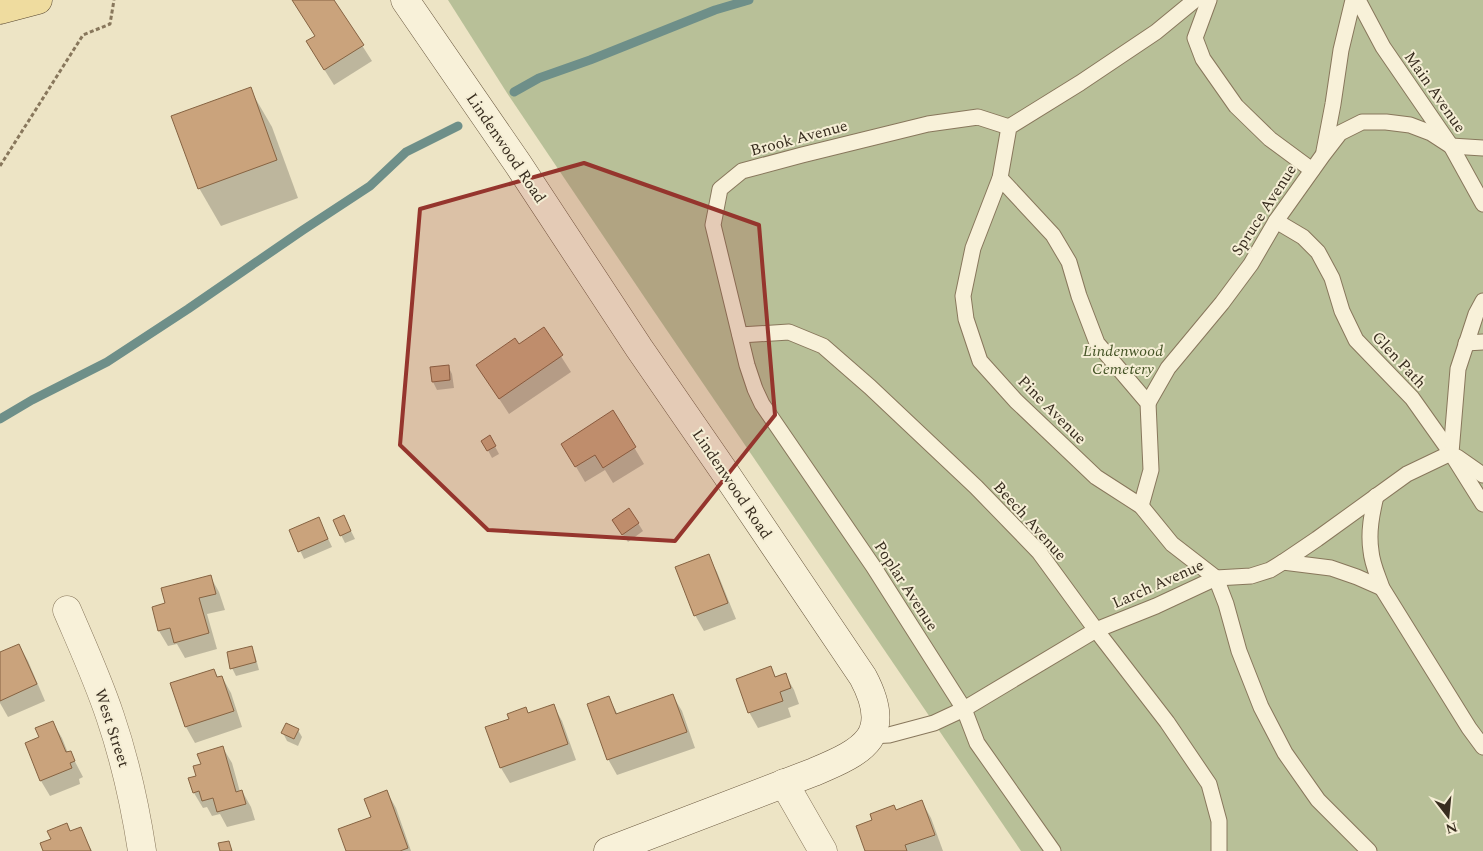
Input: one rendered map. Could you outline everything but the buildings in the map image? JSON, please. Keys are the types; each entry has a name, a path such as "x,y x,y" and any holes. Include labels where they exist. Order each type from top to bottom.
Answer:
{"main road":[{"path":"0,10 37,0"}],"street":[{"name":"Lindenwood Road","path":"405,0 518,164 639,348 863,677 872,695 876,712 875,727 870,736"},
{"name":"West Street","path":"67,610 89,659 118,741 130,788 142,851"},
{"path":"608,851 843,760 861,748 870,736"},
{"path":"784,784 823,851"}],"lane":[{"path":"1009,126 1080,83 1149,37 1195,0"},
{"path":"1209,0 1195,38 1203,59 1236,106 1270,139 1312,170"},
{"path":"1323,155 1341,50 1353,0"},
{"name":"Main Avenue","path":"1358,0 1382,48 1451,146 1483,204"},
{"name":"Brook Avenue","path":"740,335 713,225 720,189 742,171 802,154 928,124 978,117 1009,126"},
{"name":"Spruce Avenue","path":"1148,402 1168,368 1222,303 1251,264 1276,221 1340,134 1362,122 1410,125 1431,133 1451,146"},
{"name":"Pine Avenue","path":"1009,126 1000,178 973,248 963,296 966,319 980,361 1016,401 1096,477 1140,506 1172,544 1216,578"},
{"path":"1451,146 1483,148"},
{"path":"1000,178 1053,235 1069,262 1079,296 1097,343 1148,402 1151,470 1140,506"},
{"name":"Glen Path","path":"1276,221 1303,237 1318,252 1332,278 1342,311 1356,340 1412,398 1451,453 1483,504"},
{"path":"1483,301 1476,314 1458,369 1451,453 1483,475"},
{"name":"Beech Avenue","path":"740,335 789,332 823,346 870,387 976,487 1039,552 1167,722 1210,784 1219,820 1219,851"},
{"name":"Poplar Avenue","path":"740,335 755,389 762,404 873,566 964,709 977,743 1053,851"},
{"path":"1466,343 1483,342"},
{"name":"Larch Avenue","path":"870,736 889,735 934,723 964,709 1096,630 1156,606 1216,578 1251,576 1270,570 1407,474 1451,453"},
{"path":"1376,496 1372,516 1371,550 1373,563 1382,588 1469,728 1483,747"},
{"path":"1283,562 1331,568 1382,588"},
{"path":"1216,578 1226,604 1238,651 1261,707 1285,753 1318,800 1368,851"}],"path":[{"path":"0,166 83,35 110,24 114,0"}],"highlighted area":[{"path":"584,163 759,225 775,415 675,541 488,530 400,445 420,209"}],"green space":[{"name":"Lindenwood Cemetery","path":"448,0 1483,0 1483,851 1021,851 649,304 507,93"}],"waterway":[{"path":"514,92 539,78 590,60 715,10 749,0"},
{"path":"0,419 32,400 107,362 370,186 406,152 458,126"}]}
